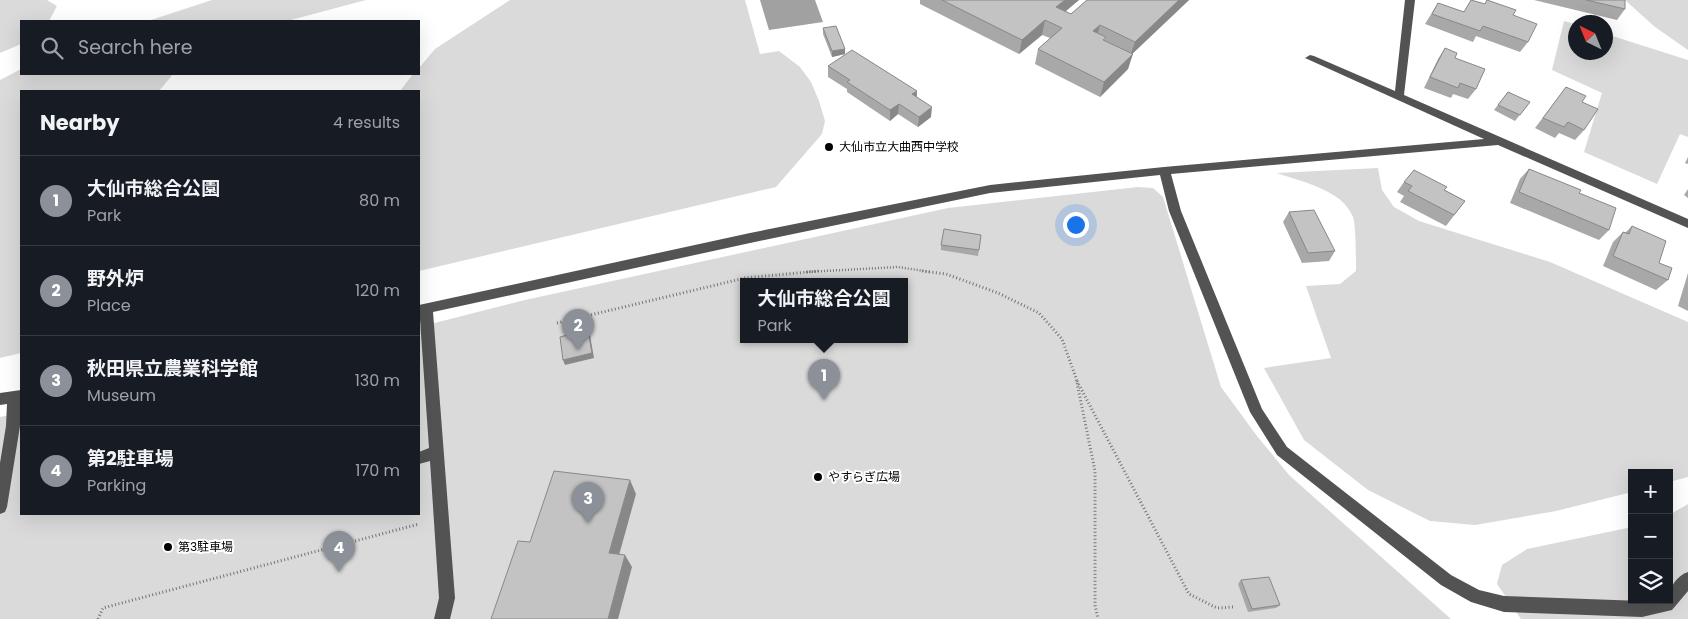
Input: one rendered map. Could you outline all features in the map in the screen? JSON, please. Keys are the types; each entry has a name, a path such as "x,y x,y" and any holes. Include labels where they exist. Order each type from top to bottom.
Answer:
{"street":[{"path":"1399,97 1410,0"},
{"path":"1310,58 1688,224"},
{"path":"442,619 447,598 442,518 422,309 750,238 990,189 1164,171 1500,141"},
{"path":"1164,171 1175,211 1257,412 1282,451 1438,574 1476,597 1504,604 1642,609 1667,604 1688,579"},
{"path":"0,507 13,426 12,398"},
{"path":"420,458 437,452"}],"path":[{"path":"745,278 834,269 898,267 946,274 998,293 1038,313 1062,339 1076,378 1095,471 1095,605 1098,619"},
{"path":"557,323 740,279"},
{"path":"1076,378 1118,454 1161,544 1189,594 1216,608 1233,607"},
{"path":"98,619 102,608 442,518"}],"shaded area":[{"path":"0,0 47,0 57,6 50,20 20,20 20,44 0,53"},
{"path":"212,0 366,0 291,20 151,20"},
{"path":"510,0 745,0 760,54 779,51 800,67 811,82 825,121 822,134 776,187 420,271 420,90 401,90 412,75 420,75 420,67 435,49"},
{"path":"760,0 815,0 823,22 769,30"},
{"path":"1625,0 1688,0 1688,50 1655,27"},
{"path":"1564,21 1568,22 1568,60 1613,60 1613,36 1688,60 1688,137 1680,134 1657,184 1584,152 1602,93 1552,70"},
{"path":"20,70 20,75 172,75 160,90 20,90 20,353 0,358 0,80"},
{"path":"1378,168 1382,190 1394,207 1419,221 1550,262 1688,322 1688,477 1673,481 1673,469 1628,469 1628,493 1556,511 1475,525 1430,521 1368,490 1304,440 1264,368 1331,358 1306,286 1340,284 1356,271 1355,227 1348,207 1320,188 1277,173"},
{"path":"1138,187 1153,188 1163,197 1221,387 1289,475 1451,619 0,619 0,417 20,413 20,515 420,515 420,327 525,300 948,208"},
{"path":"1688,504 1688,619 1521,619 1497,584 1502,565 1527,549 1628,528 1628,604 1673,604 1673,513"}],"building":[{"path":"942,0 1065,0 1056,7 1071,14 1087,0 1179,0 1135,42 1100,25 1093,31 1106,37 1103,40 1133,54 1104,82 1038,49 1062,28 1045,20 1022,40"},
{"path":"1471,0 1485,4 1487,0 1516,10 1513,15 1537,24 1528,42 1483,26 1480,31 1432,14 1438,3 1464,12"},
{"path":"1586,0 1625,0 1625,9"},
{"path":"836,26 845,49 832,51 823,28"},
{"path":"1445,48 1457,53 1455,58 1485,69 1476,89 1460,83 1458,88 1430,77"},
{"path":"852,50 917,91 912,94 932,107 919,117 899,104 890,110 847,82 850,80 828,66"},
{"path":"1566,87 1586,96 1582,102 1598,109 1584,130 1568,122 1564,127 1543,118"},
{"path":"1508,92 1530,102 1520,115 1498,105"},
{"path":"1529,169 1581,190 1579,193 1616,208 1609,230 1519,192"},
{"path":"1414,170 1447,187 1444,190 1465,201 1454,215 1408,191 1412,186 1404,182"},
{"path":"1314,210 1335,251 1308,253 1289,212"},
{"path":"1632,226 1666,241 1659,263 1672,268 1668,280 1613,256 1623,232 1629,234"},
{"path":"944,229 981,235 979,250 941,245"},
{"path":"588,330 592,353 563,360 560,337"},
{"path":"554,471 630,480 609,553 625,555 608,619 491,619 518,541 530,542"},
{"path":"1269,577 1280,605 1252,609 1241,580"}],"place":[{"name":"大仙市立大曲西中学校","path":"829,147"},
{"name":"野外炉","path":"578,350"},
{"name":"大仙市総合公園","path":"824,400"},
{"name":"やすらぎ広場","path":"818,477"},
{"name":"秋田県立農業科学館","path":"588,523"},
{"name":"第3駐車場","path":"168,547"},
{"name":"第2駐車場","path":"339,572"}]}
